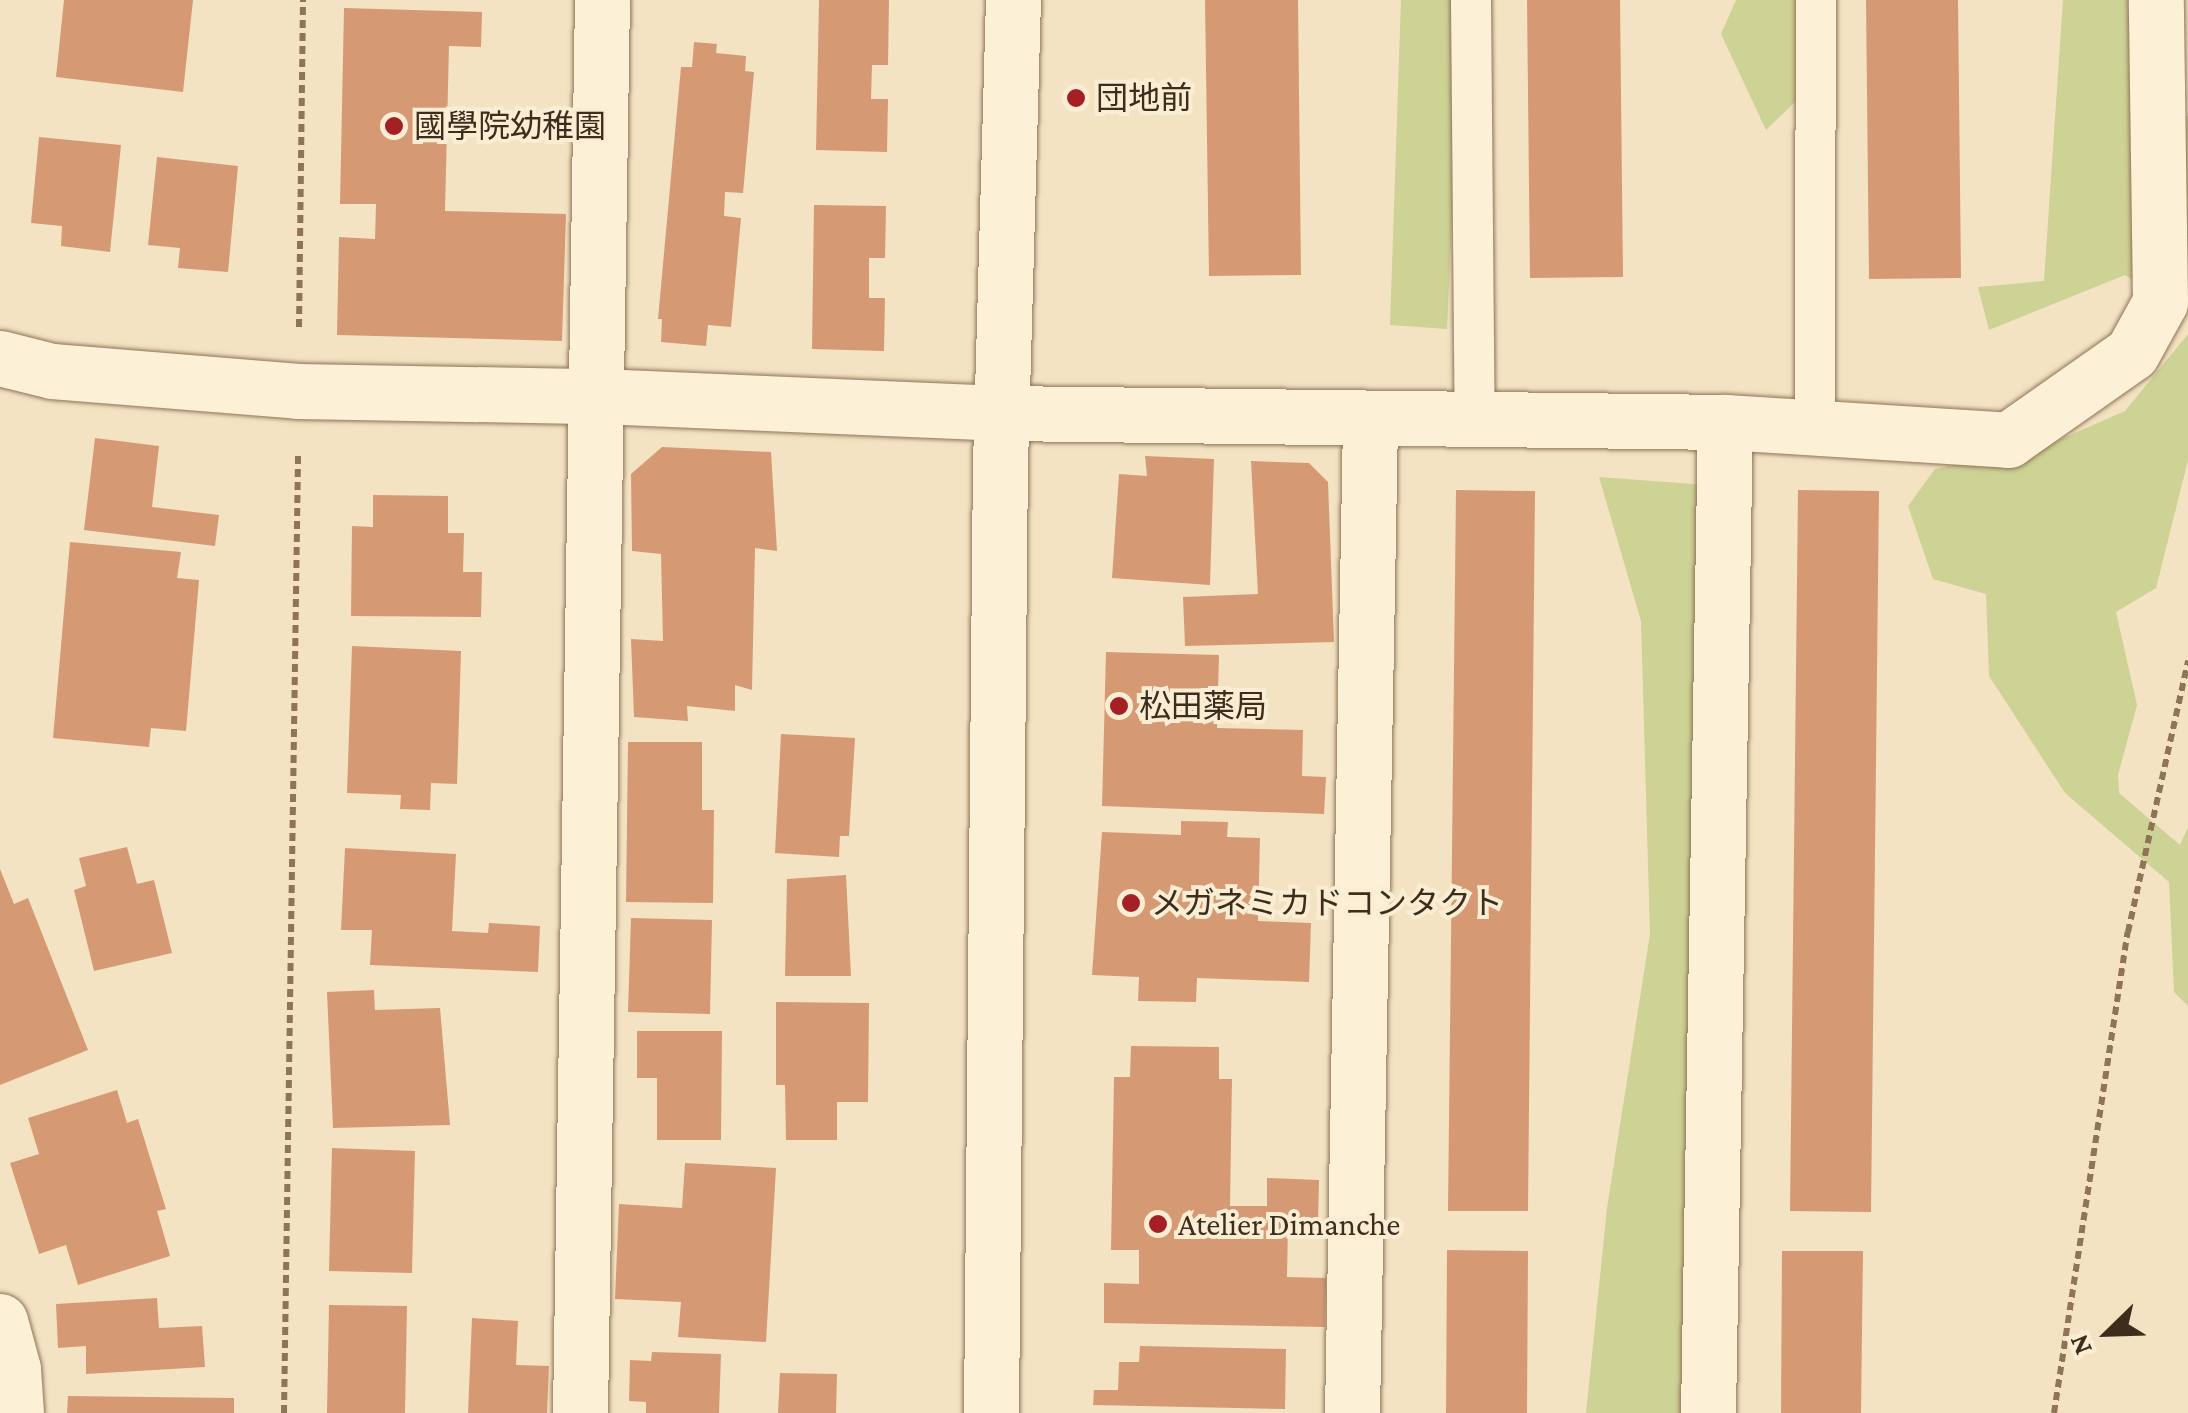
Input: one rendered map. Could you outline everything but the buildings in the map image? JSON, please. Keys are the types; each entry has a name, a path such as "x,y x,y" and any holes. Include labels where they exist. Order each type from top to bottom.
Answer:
{"street":[{"path":"580,1413 602,0"},
{"path":"990,1413 1002,413 1012,0"},
{"path":"0,358 52,371 298,390 597,396 1002,413 1725,422 2008,440 2132,353 2160,302 2156,0"},
{"path":"1352,1413 1370,419"},
{"path":"1708,1413 1725,422"},
{"path":"0,1321 12,1369 16,1413"}],"lane":[{"path":"1471,0 1474,420"},
{"path":"1815,427 1816,0"}],"path":[{"path":"284,1413 303,0"},
{"path":"2054,1413 2128,932 2188,661"}],"green space":[{"path":"1401,0 1462,0 1447,329 1390,325"},
{"path":"1736,0 1803,0 1796,101 1766,130 1721,34"},
{"path":"2063,0 2132,0 2136,128 2188,116 2188,312 2125,275 1989,330 1978,287 2044,281"},
{"path":"2188,334 2188,460 2156,588 2116,612 2137,705 2118,775 2119,793 2180,845 2188,827 2188,1006 2174,992 2169,882 2065,793 1989,676 1986,594 1933,579 1908,506 1935,469 2052,443 2125,411"},
{"path":"1599,477 1706,485 1693,1413 1586,1413 1607,1208 1650,934 1641,621"}],"place":[{"name":"団地前","path":"1076,98"},
{"name":"國學院幼稚園","path":"394,126"},
{"name":"松田薬局","path":"1119,706"},
{"name":"メガネミカドコンタクト","path":"1131,903"},
{"name":"Atelier Dimanche","path":"1158,1224"}]}
